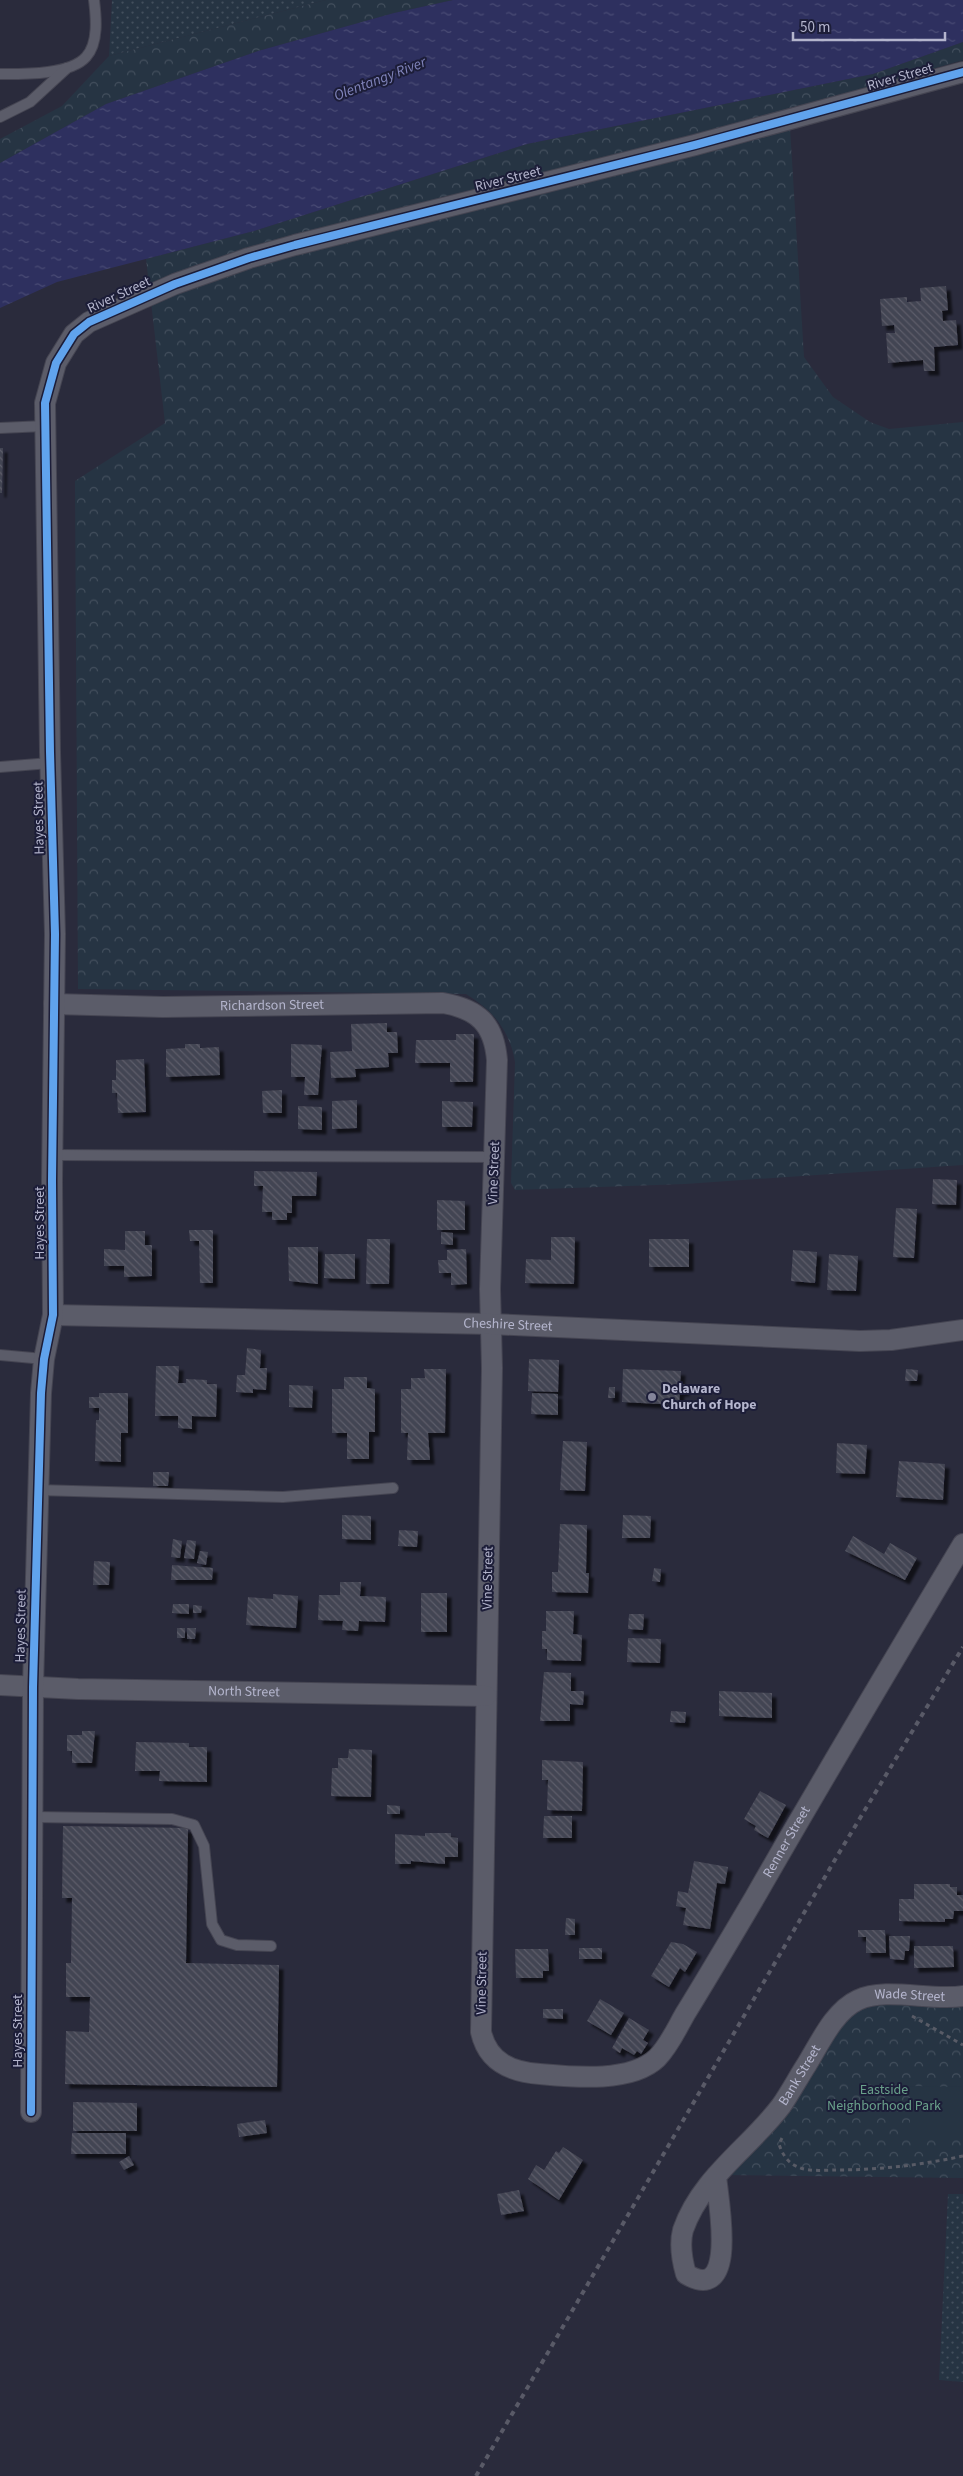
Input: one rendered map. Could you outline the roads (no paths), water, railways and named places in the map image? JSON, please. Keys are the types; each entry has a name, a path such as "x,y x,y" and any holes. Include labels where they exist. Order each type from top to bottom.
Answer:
{"street":[{"name":"River Street","path":"72,338 89,322 120,307 175,284 249,258 714,140 963,72"},
{"name":"Hayes Street","path":"31,2112 33,1687 38,1490 44,1359 53,1315 52,1155 55,934 50,763 45,403 56,364 72,338"},
{"name":"Richardson Street","path":"54,1004 163,1007 443,1003 460,1006 473,1012 484,1022"},
{"name":"Vine Street","path":"484,1022 492,1034 496,1046 495,1157 490,1289 492,1368 481,2032 484,2044 492,2056 504,2066 520,2072 566,2076"},
{"name":"Cheshire Street","path":"53,1315 491,1324 860,1341 891,1340 963,1330"},
{"name":"Renner Street","path":"566,2076 611,2075 640,2069 657,2058 718,1960 841,1747 963,1544"},
{"name":"North Street","path":"0,1685 486,1696"},
{"name":"Wade Street","path":"858,2000 892,1994 934,1998 963,1996"},
{"name":"Bank Street","path":"716,2176 780,2106 833,2022 846,2008 858,2000"}],"lane":[{"path":"0,117 30,102 67,68 86,57 94,40 96,16 94,0"},
{"path":"0,74 29,74 67,68"},
{"path":"0,428 46,426"},
{"path":"0,767 50,763"},
{"path":"52,1155 495,1157"},
{"path":"0,1354 44,1359"},
{"path":"38,1490 283,1497 393,1488"},
{"path":"32,1817 172,1819 194,1825 204,1846 212,1924 221,1940 237,1945 270,1946"}],"water":[{"name":"Olentangy River","path":"453,0 963,0 963,42 873,74 527,144 254,231 57,282 0,308 0,163 106,104 258,51 394,13"}],"railway":[{"path":"476,2476 836,1858 963,1647"}],"place":[{"name":"Delaware Church of Hope","path":"652,1397"}],"park label":[{"name":"Eastside Neighborhood Park","path":"884,2098"}]}
